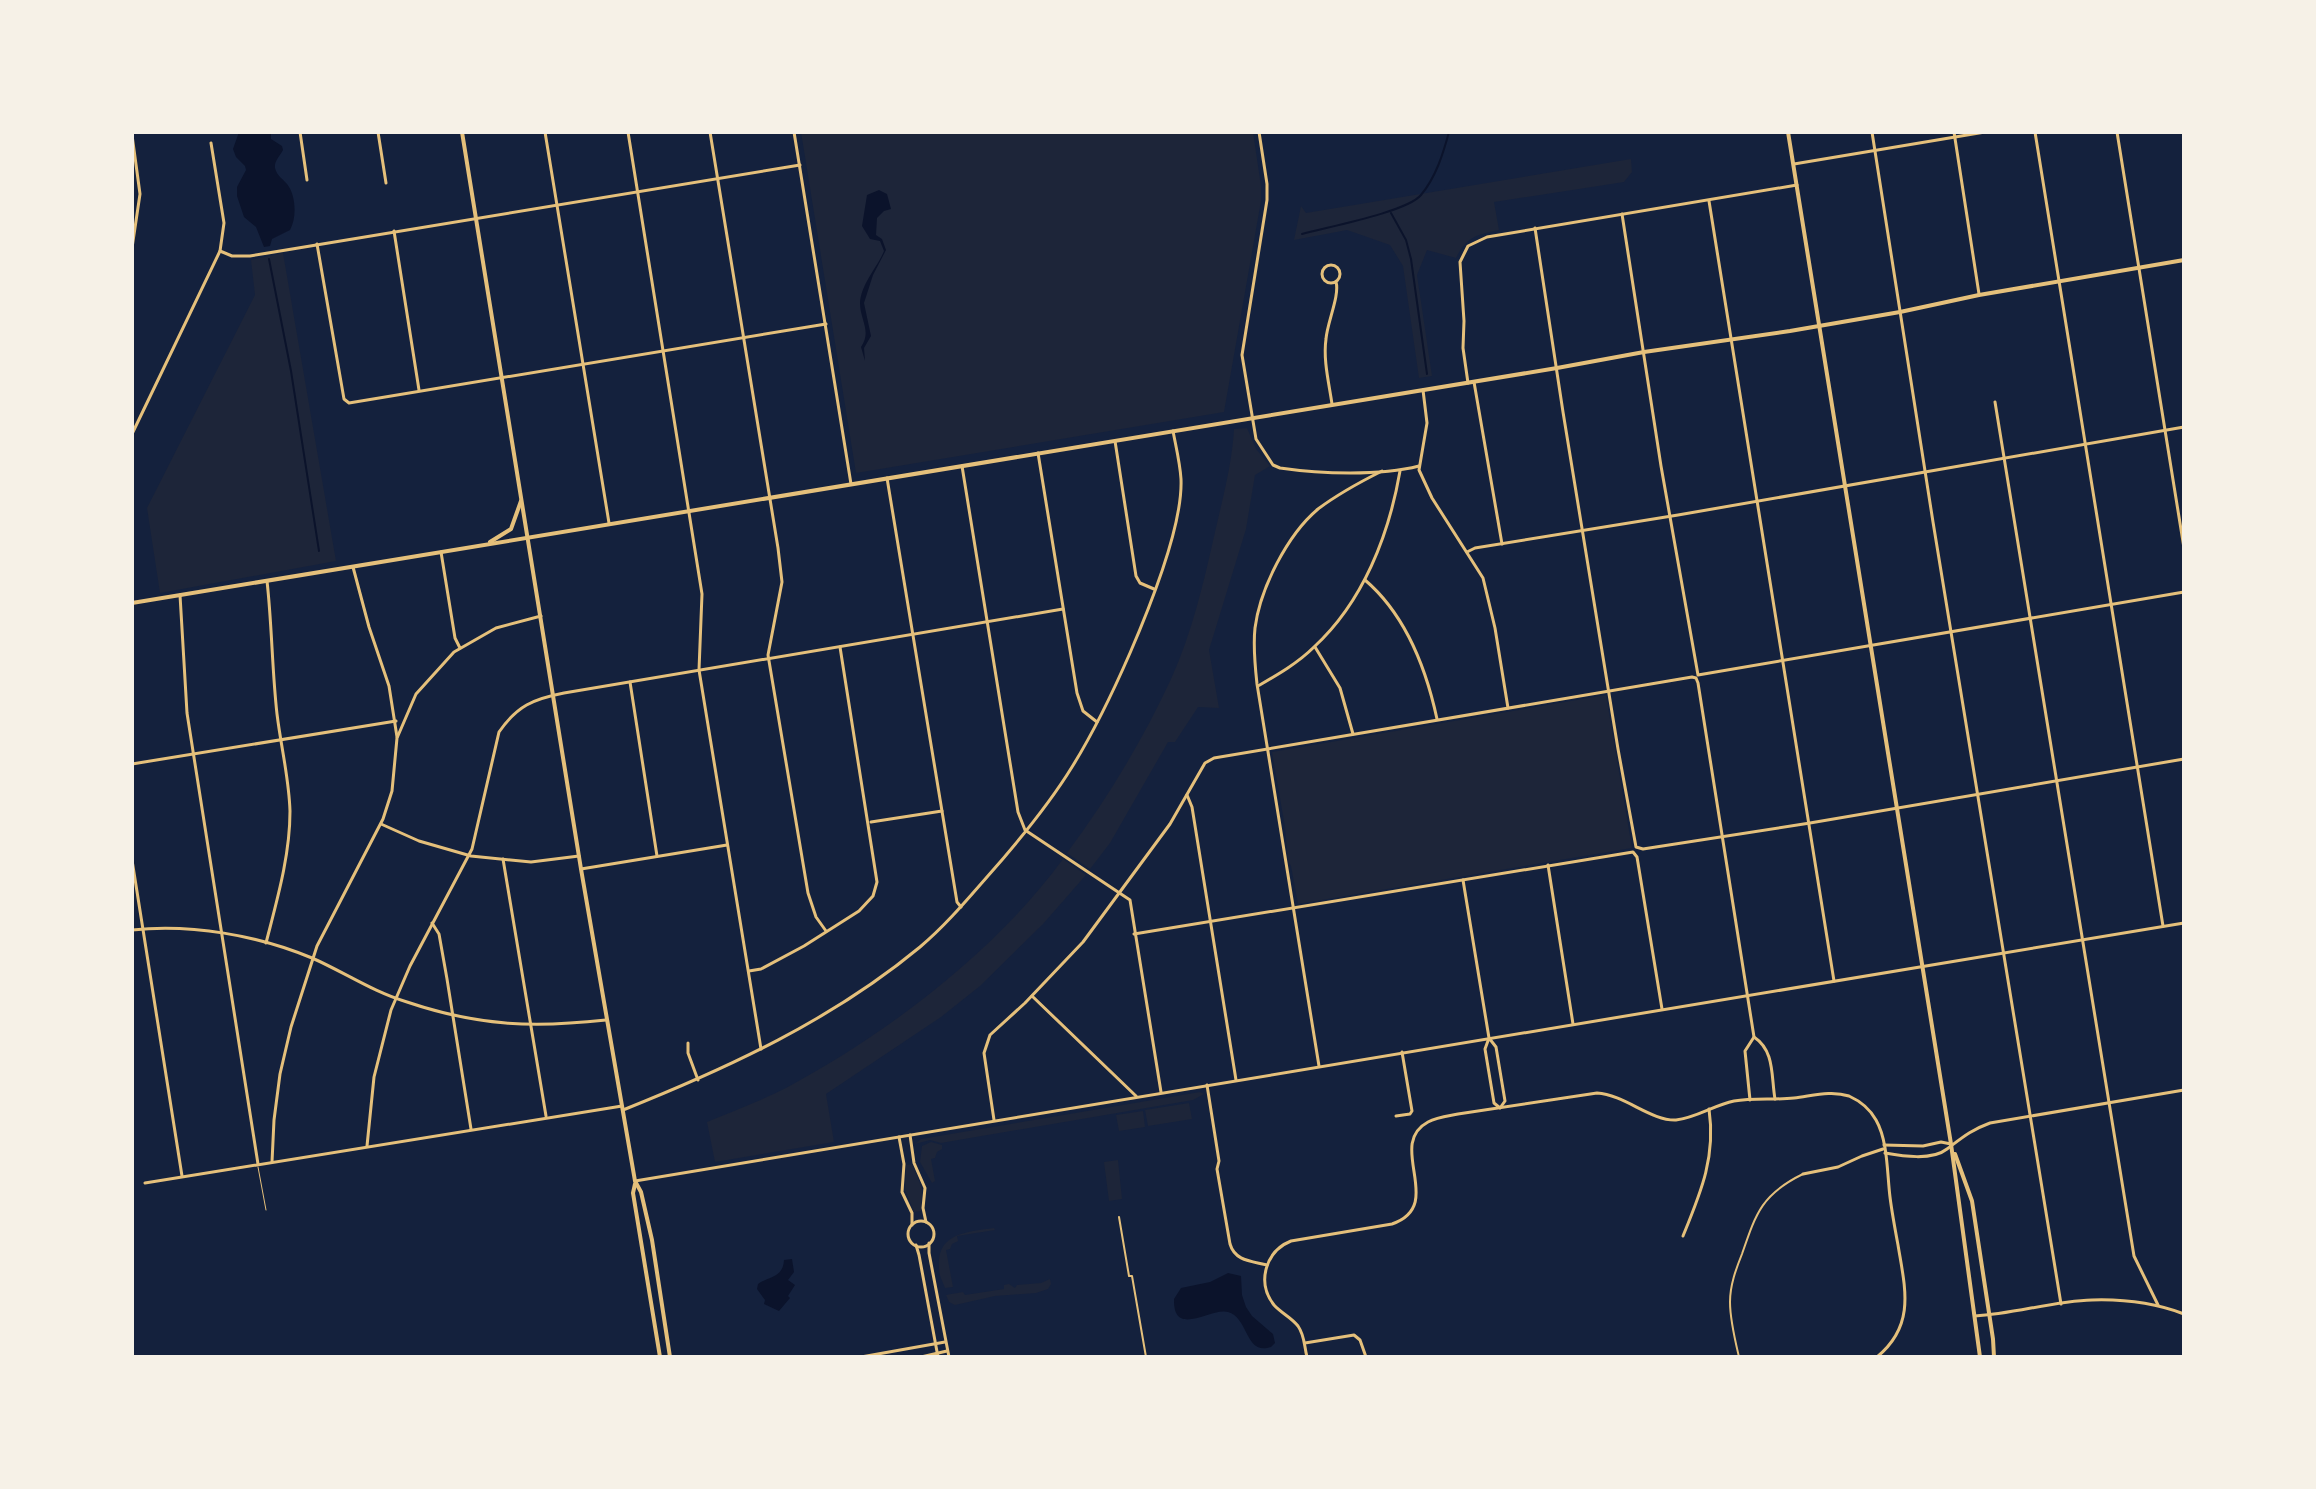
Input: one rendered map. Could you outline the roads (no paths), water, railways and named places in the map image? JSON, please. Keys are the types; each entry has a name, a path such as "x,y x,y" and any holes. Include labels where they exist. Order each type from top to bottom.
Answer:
{"main road":[{"path":"462,132 581,869 635,1181 633,1193 660,1357"},
{"path":"1788,132 1951,1144 1980,1357"},
{"path":"132,603 1900,312 1979,295 2184,260"},
{"path":"486,545 511,529 521,499"},
{"path":"1951,1144 1972,1201 1994,1357"},
{"path":"635,1181 641,1192 652,1240 670,1357"}],"street":[{"path":"300,132 307,180"},
{"path":"378,132 386,183"},
{"path":"545,132 609,525"},
{"path":"628,132 702,594 699,670 761,1050"},
{"path":"710,132 782,582 769,658 808,893 816,917 826,931"},
{"path":"794,132 851,484"},
{"path":"1259,132 1267,200 1242,355 1256,439 1273,465 1280,468 1336,473 1400,471 1419,466"},
{"path":"1872,132 2061,1304"},
{"path":"1794,164 1954,134 1985,132"},
{"path":"2035,132 2163,926"},
{"path":"2117,132 2184,548"},
{"path":"1954,134 1979,295"},
{"path":"132,135 140,194 132,248"},
{"path":"132,434 220,251 224,223 211,143"},
{"path":"220,251 240,257 800,165"},
{"path":"1502,545 1463,348 1460,262 1468,246 1487,237 1535,228 1797,185"},
{"path":"1709,201 1834,981"},
{"path":"1622,214 1748,995 1754,1037 1745,1051 1750,1100"},
{"path":"1535,228 1662,1009"},
{"path":"394,231 420,391"},
{"path":"317,244 346,402 826,324"},
{"path":"1332,404 1325,344 1328,320 1338,289 1336,282 1340,276 1339,269 1333,265 1326,267 1322,273 1324,280 1336,282"},
{"path":"1423,390 1427,423 1419,466 1432,498 1483,578 1508,708"},
{"path":"1995,402 2134,1256 2158,1305"},
{"path":"1467,552 1475,548 2184,427"},
{"path":"145,1183 546,1117 623,1108 698,1080 761,1050 797,1031 878,979 920,947 961,907 1027,830 1072,767 1097,722 1147,613 1171,540 1181,478 1173,431"},
{"path":"1115,441 1136,576 1140,583 1155,590"},
{"path":"1038,453 1079,702 1088,717 1097,722"},
{"path":"962,466 1018,812 1027,830 1130,900 1161,1092"},
{"path":"1319,1066 1258,686 1255,630 1261,599 1276,561 1308,519 1354,484 1382,471"},
{"path":"1258,686 1315,647 1339,620 1365,580 1385,533 1400,471"},
{"path":"887,478 957,902 961,907"},
{"path":"441,552 455,638 460,648"},
{"path":"272,1162 280,1074 291,1027 317,946 380,824 392,791 396,721 389,686 353,567"},
{"path":"1365,580 1379,593 1407,631 1430,686 1438,720"},
{"path":"266,943 284,873 290,813 272,664 267,581"},
{"path":"994,1120 985,1061 985,1044 990,1035 1083,942 1170,824 1207,762 1214,758 2184,592"},
{"path":"180,595 187,713 258,1164"},
{"path":"367,1146 374,1077 396,999 472,849 499,732 520,708 554,695 1063,609"},
{"path":"397,738 416,694 454,652 496,628 541,616"},
{"path":"747,972 761,969 826,931 859,911 873,896 877,882 840,647"},
{"path":"1315,647 1340,688 1353,735"},
{"path":"630,682 657,856"},
{"path":"132,764 396,721"},
{"path":"1134,934 2184,759"},
{"path":"1187,795 1192,807 1236,1080"},
{"path":"869,823 942,811"},
{"path":"380,824 419,841 468,855 531,862 579,856"},
{"path":"581,869 727,845"},
{"path":"503,859 546,1117"},
{"path":"132,860 182,1177"},
{"path":"1548,865 1573,1024"},
{"path":"1463,880 1489,1038 1496,1047 1505,1101 1500,1108"},
{"path":"432,923 439,934 471,1129"},
{"path":"635,1181 2184,923"},
{"path":"132,930 220,933 266,943 313,959 396,999 453,1015 517,1026 606,1020"},
{"path":"1032,996 1136,1096"},
{"path":"1754,1037 1765,1044 1769,1052 1775,1099"},
{"path":"1489,1038 1485,1049 1489,1076 1494,1103 1500,1108"},
{"path":"688,1043 688,1053 698,1080"},
{"path":"1396,1116 1412,1111 1402,1052"},
{"path":"1207,1085 1230,1244 1238,1257 1267,1265"},
{"path":"1884,1149 1904,1156 1932,1155 1946,1151 1969,1131 1990,1123 2184,1090"},
{"path":"1307,1357 1297,1326 1269,1297 1265,1284 1267,1265 1274,1251 1291,1241 1402,1220 1413,1208 1416,1197 1411,1151 1418,1130 1436,1118 1597,1093 1619,1097 1668,1119 1690,1117 1733,1101 1825,1093 1847,1096 1865,1106 1877,1122 1884,1149 1907,1296 1901,1325 1886,1350 1877,1357"},
{"path":"1683,1236 1710,1160 1709,1109"},
{"path":"910,1135 914,1163 925,1188 923,1208 926,1222 934,1232 929,1253 949,1357"},
{"path":"899,1137 904,1164 902,1192 912,1213 909,1236 920,1255 938,1356"},
{"path":"1739,1357 1730,1303 1733,1279 1755,1215 1770,1195 1803,1174 1838,1167 1884,1149 1941,1142 1951,1144"},
{"path":"1119,1217 1146,1357"},
{"path":"912,1225 926,1222"},
{"path":"916,1245 929,1243"},
{"path":"1975,1316 2093,1300 2158,1305 2184,1314"},
{"path":"1305,1343 1354,1335 1360,1340 1366,1357"},
{"path":"861,1357 945,1342"},
{"path":"921,1357 938,1356 947,1351"}],"lane":[{"path":"258,1164 266,1210"}],"waterway":[{"path":"1302,234 1384,213 1413,201 1431,181 1449,132"},
{"path":"1391,213 1406,240 1411,259 1427,374"},
{"path":"269,259 291,371 319,551"}]}
